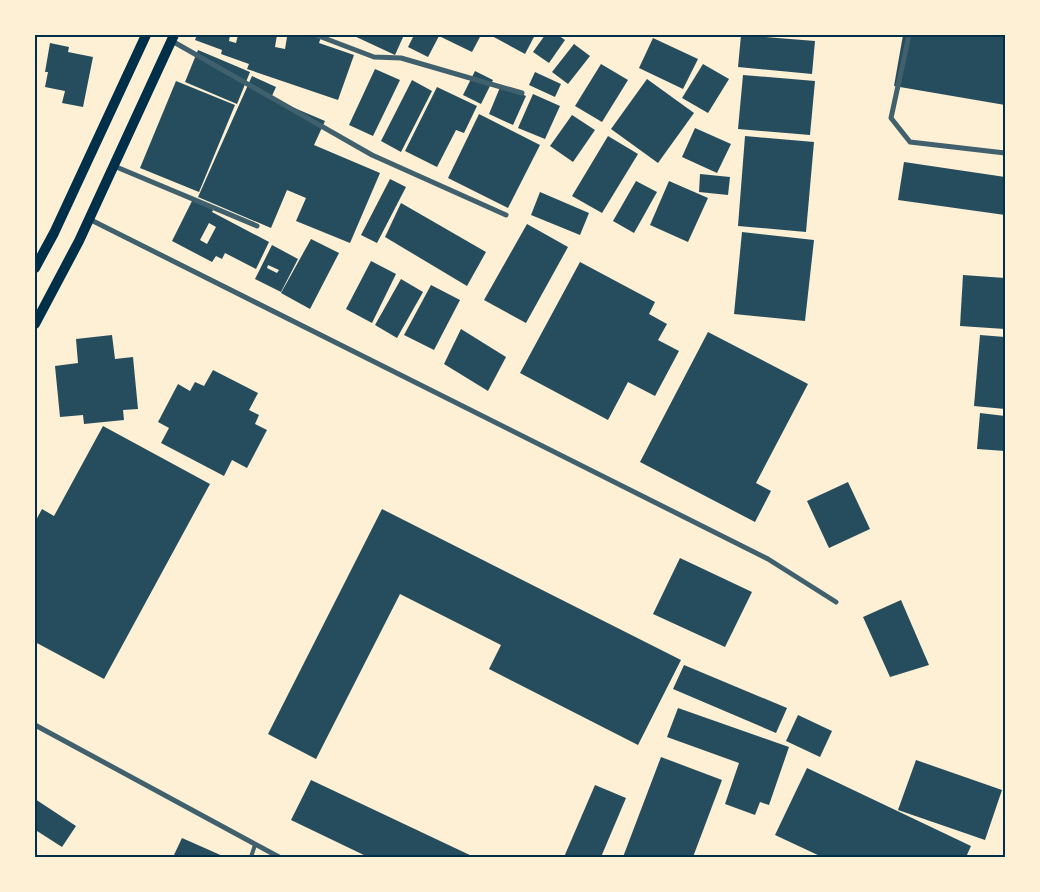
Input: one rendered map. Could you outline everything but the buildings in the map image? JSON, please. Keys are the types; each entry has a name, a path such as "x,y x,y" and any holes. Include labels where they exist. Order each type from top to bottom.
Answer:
{"main road":[{"path":"35,268 54,233 146,35"},
{"path":"35,324 89,219 172,38"}],"street":[{"path":"316,35 374,57 401,58 522,93"},
{"path":"908,35 891,118 910,142 1005,153"},
{"path":"172,38 372,155 506,215"},
{"path":"114,166 257,226"},
{"path":"89,219 768,560 836,602"},
{"path":"35,725 279,857"}],"lane":[{"path":"251,857 255,845"}]}
